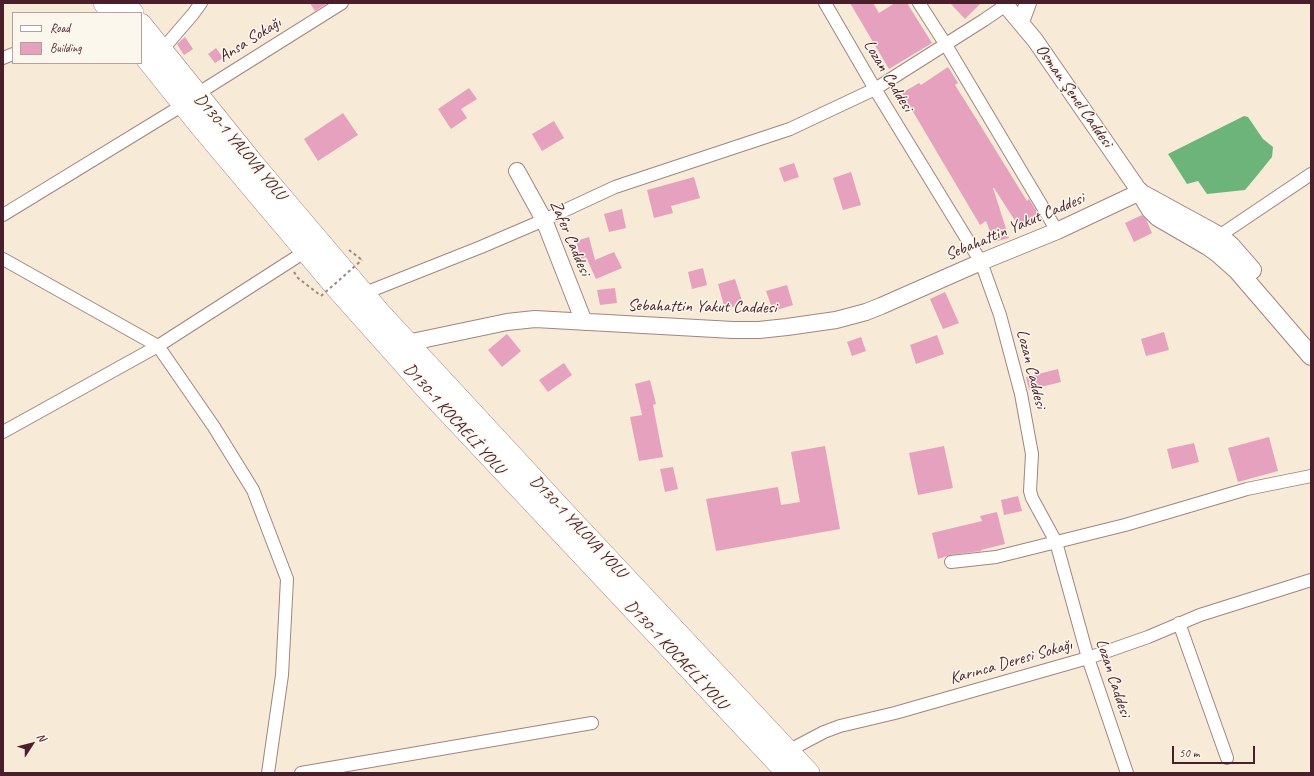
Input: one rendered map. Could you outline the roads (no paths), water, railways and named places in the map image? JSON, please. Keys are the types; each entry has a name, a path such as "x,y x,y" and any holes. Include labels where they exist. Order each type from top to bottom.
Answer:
{"highway":[{"path":"104,3 110,12"},
{"path":"125,3 132,12"},
{"name":"D130-1 YALOVA YOLU","path":"142,25 162,50 194,96 338,277 411,342 567,515 809,773"},
{"path":"142,53 194,96 306,251 338,277"},
{"name":"D130-1 KOCAELİ YOLU","path":"338,277 427,390 787,773"}],"main road":[{"name":"Osman Şenel Caddesi","path":"1140,192 1219,236 1231,246 1311,338"},
{"name":"Osman Şenel Caddesi","path":"1140,192 1151,210 1158,217 1203,243 1237,270 1311,356"}],"street":[{"path":"162,50 201,3"},
{"name":"Ansa Sokağı","path":"3,215 342,3"},
{"name":"Lozan Caddesi","path":"825,3 875,89 981,262 1000,315 1021,394 1032,454 1030,491 1032,498 1056,542 1088,658 1127,773"},
{"path":"919,3 946,45 1057,231"},
{"path":"1021,22 1028,3"},
{"path":"370,291 481,247 615,187 790,129 875,89 946,45 1005,4"},
{"name":"Osman Şenel Caddesi","path":"1005,4 1021,22 1056,69 1140,192"},
{"path":"194,96 334,250 370,291 411,342"},
{"name":"Zafer Caddesi","path":"517,171 544,220 584,322"},
{"path":"1219,236 1311,174"},
{"name":"Sebahattin Yakut Caddesi","path":"411,342 520,320 535,319 733,330 759,330 822,323 866,312 1057,231 1140,192"},
{"path":"3,432 158,346 306,251"},
{"path":"3,258 158,346 214,427 253,490 287,579 282,675 268,773"},
{"path":"952,562 996,557 1125,525 1247,489 1311,476"},
{"name":"Karınca Deresi Sokağı","path":"788,751 824,732 840,726 910,709 1088,658 1148,637 1180,622 1311,580"},
{"path":"1180,622 1227,758"},
{"path":"301,773 592,723"}]}
